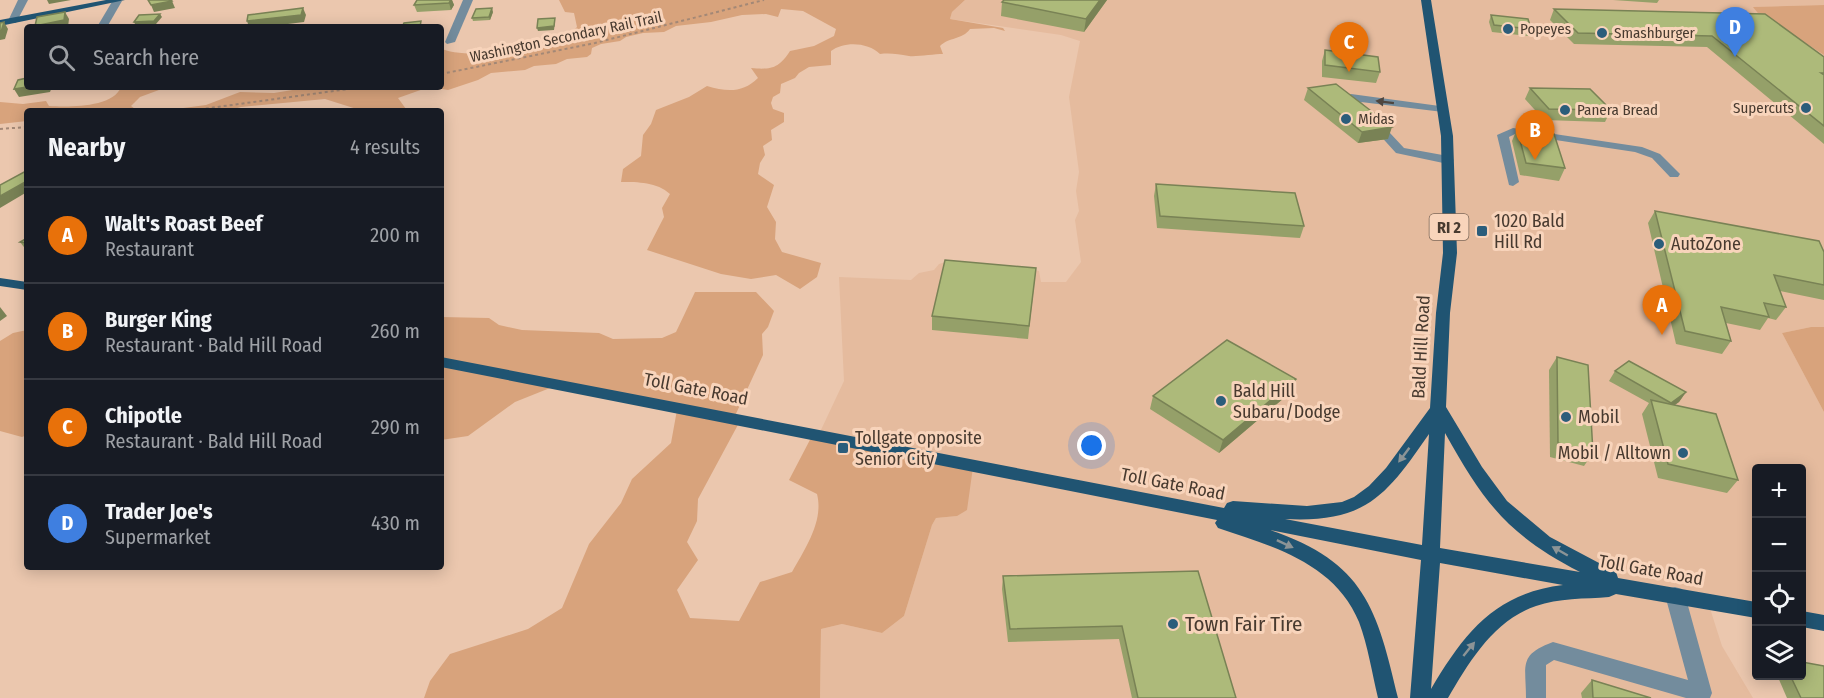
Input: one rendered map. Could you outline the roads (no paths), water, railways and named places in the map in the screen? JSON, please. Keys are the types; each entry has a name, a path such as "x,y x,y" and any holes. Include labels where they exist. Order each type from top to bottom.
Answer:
{"main road":[{"path":"0,23 118,0"},
{"name":"Bald Hill Road","path":"1420,698 1431,554 1443,313 1449,253 1448,160 1443,109 1426,0"},
{"path":"0,282 24,286"},
{"name":"Toll Gate Road","path":"444,363 1431,554 1752,609"},
{"path":"1170,504 1309,512 1327,512 1354,504 1374,492 1439,408 1489,491 1517,522 1539,539 1587,567 1631,587"},
{"path":"1170,504 1266,536 1313,558 1339,575 1359,602 1368,622 1388,698"},
{"path":"1437,698 1454,667 1489,624 1507,610 1531,599 1631,587"},
{"path":"1806,620 1824,623"}],"street":[{"path":"13,21 23,0"},
{"path":"104,24 118,0"},
{"path":"450,42 468,0"},
{"path":"1443,109 1351,97 1400,151 1448,160"},
{"path":"1513,182 1503,135 1513,131 1638,149 1659,159 1674,174"},
{"path":"1675,595 1703,696"},
{"path":"1536,698 1536,660 1553,651 1703,696"}],"place":[{"name":"Popeyes","path":"1508,29"},
{"name":"Smashburger","path":"1602,33"},
{"name":"Trader Joe's","path":"1735,57"},
{"name":"Chipotle","path":"1349,72"},
{"name":"Supercuts","path":"1806,108"},
{"name":"Panera Bread","path":"1565,110"},
{"name":"Midas","path":"1346,119"},
{"name":"Burger King","path":"1535,160"},
{"name":"1020 Bald Hill Rd","path":"1482,231"},
{"name":"AutoZone","path":"1659,244"},
{"name":"Walt's Roast Beef","path":"1662,335"},
{"name":"Bald Hill Subaru/Dodge","path":"1221,401"},
{"name":"Mobil","path":"1566,417"},
{"name":"Tollgate opposite Senior City","path":"843,448"},
{"name":"Mobil / Alltown","path":"1683,453"},
{"name":"Town Fair Tire","path":"1173,624"}]}
